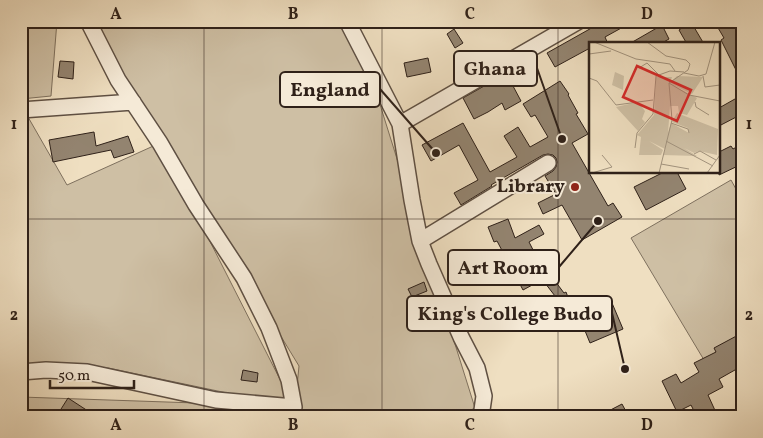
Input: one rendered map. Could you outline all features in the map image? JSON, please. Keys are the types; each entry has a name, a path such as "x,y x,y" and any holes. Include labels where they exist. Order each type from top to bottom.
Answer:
{"street":[{"path":"21,372 46,370 87,372 216,400 293,412 286,371 269,328 244,278 196,205 160,143 118,80 88,21"},
{"path":"347,21 400,124 420,240 461,336 478,368 484,396 481,417"},
{"path":"400,124 579,21"},
{"path":"21,110 133,102"},
{"path":"420,240 548,163"}],"shaded area":[{"path":"21,21 57,21 51,96 21,99"},
{"path":"89,21 342,21 367,63 475,408 456,417 294,417 299,366"},
{"path":"21,110 24,110 67,185 160,143 294,407 108,368 21,373"},
{"path":"731,180 742,200 742,338 704,360 631,238"},
{"path":"21,397 283,406 280,417 21,417"}],"building":[{"path":"604,21 634,21 605,37 607,42 589,42 589,49 555,67 547,53"},
{"path":"714,21 742,21 742,33 737,36 742,44 742,82 721,40 724,38"},
{"path":"691,22 703,42 686,42 679,30"},
{"path":"662,25 669,39 664,42 632,42"},
{"path":"454,29 463,43 455,48 447,34"},
{"path":"428,58 431,72 407,77 404,63"},
{"path":"530,60 538,72 513,86 521,101 505,110 502,103 474,119 463,98"},
{"path":"60,61 74,62 73,79 58,77"},
{"path":"560,81 569,94 578,113 576,114 588,134 572,143 608,206 613,203 622,217 582,240 562,205 543,214 538,203 556,194 545,176 553,171 557,162 553,155 548,154 543,155 491,185 461,205 454,193 478,180 459,145 431,161 422,145 463,123 490,172 517,157 504,136 518,127 530,147 548,137 535,115 531,117 523,104"},
{"path":"742,95 742,114 720,125 720,107"},
{"path":"94,132 96,146 128,136 134,152 114,158 111,150 53,162 49,140"},
{"path":"742,144 742,164 719,175 720,152 731,146 733,149"},
{"path":"660,174 678,174 686,189 646,210 634,187"},
{"path":"508,219 515,238 539,225 544,234 529,242 547,277 523,290 497,241 494,242 488,227"},
{"path":"552,277 564,293 566,292 571,305 560,309 555,296 545,283"},
{"path":"424,282 427,291 412,297 408,289"},
{"path":"612,303 623,329 590,343 579,316"},
{"path":"742,333 742,366 719,379 723,387 708,395 718,417 697,417 691,405 677,412 662,381 676,374 681,383 699,372 694,363 716,352 714,348"},
{"path":"243,370 258,373 257,382 241,380"},
{"path":"68,398 88,411 84,417 56,417"},
{"path":"622,404 629,417 597,417"}],"place":[{"name":"Ghana","path":"562,139"},
{"name":"England","path":"436,153"},
{"name":"Library","path":"575,187"},
{"name":"Art Room","path":"598,221"},
{"name":"King's College Budo","path":"625,369"}]}
